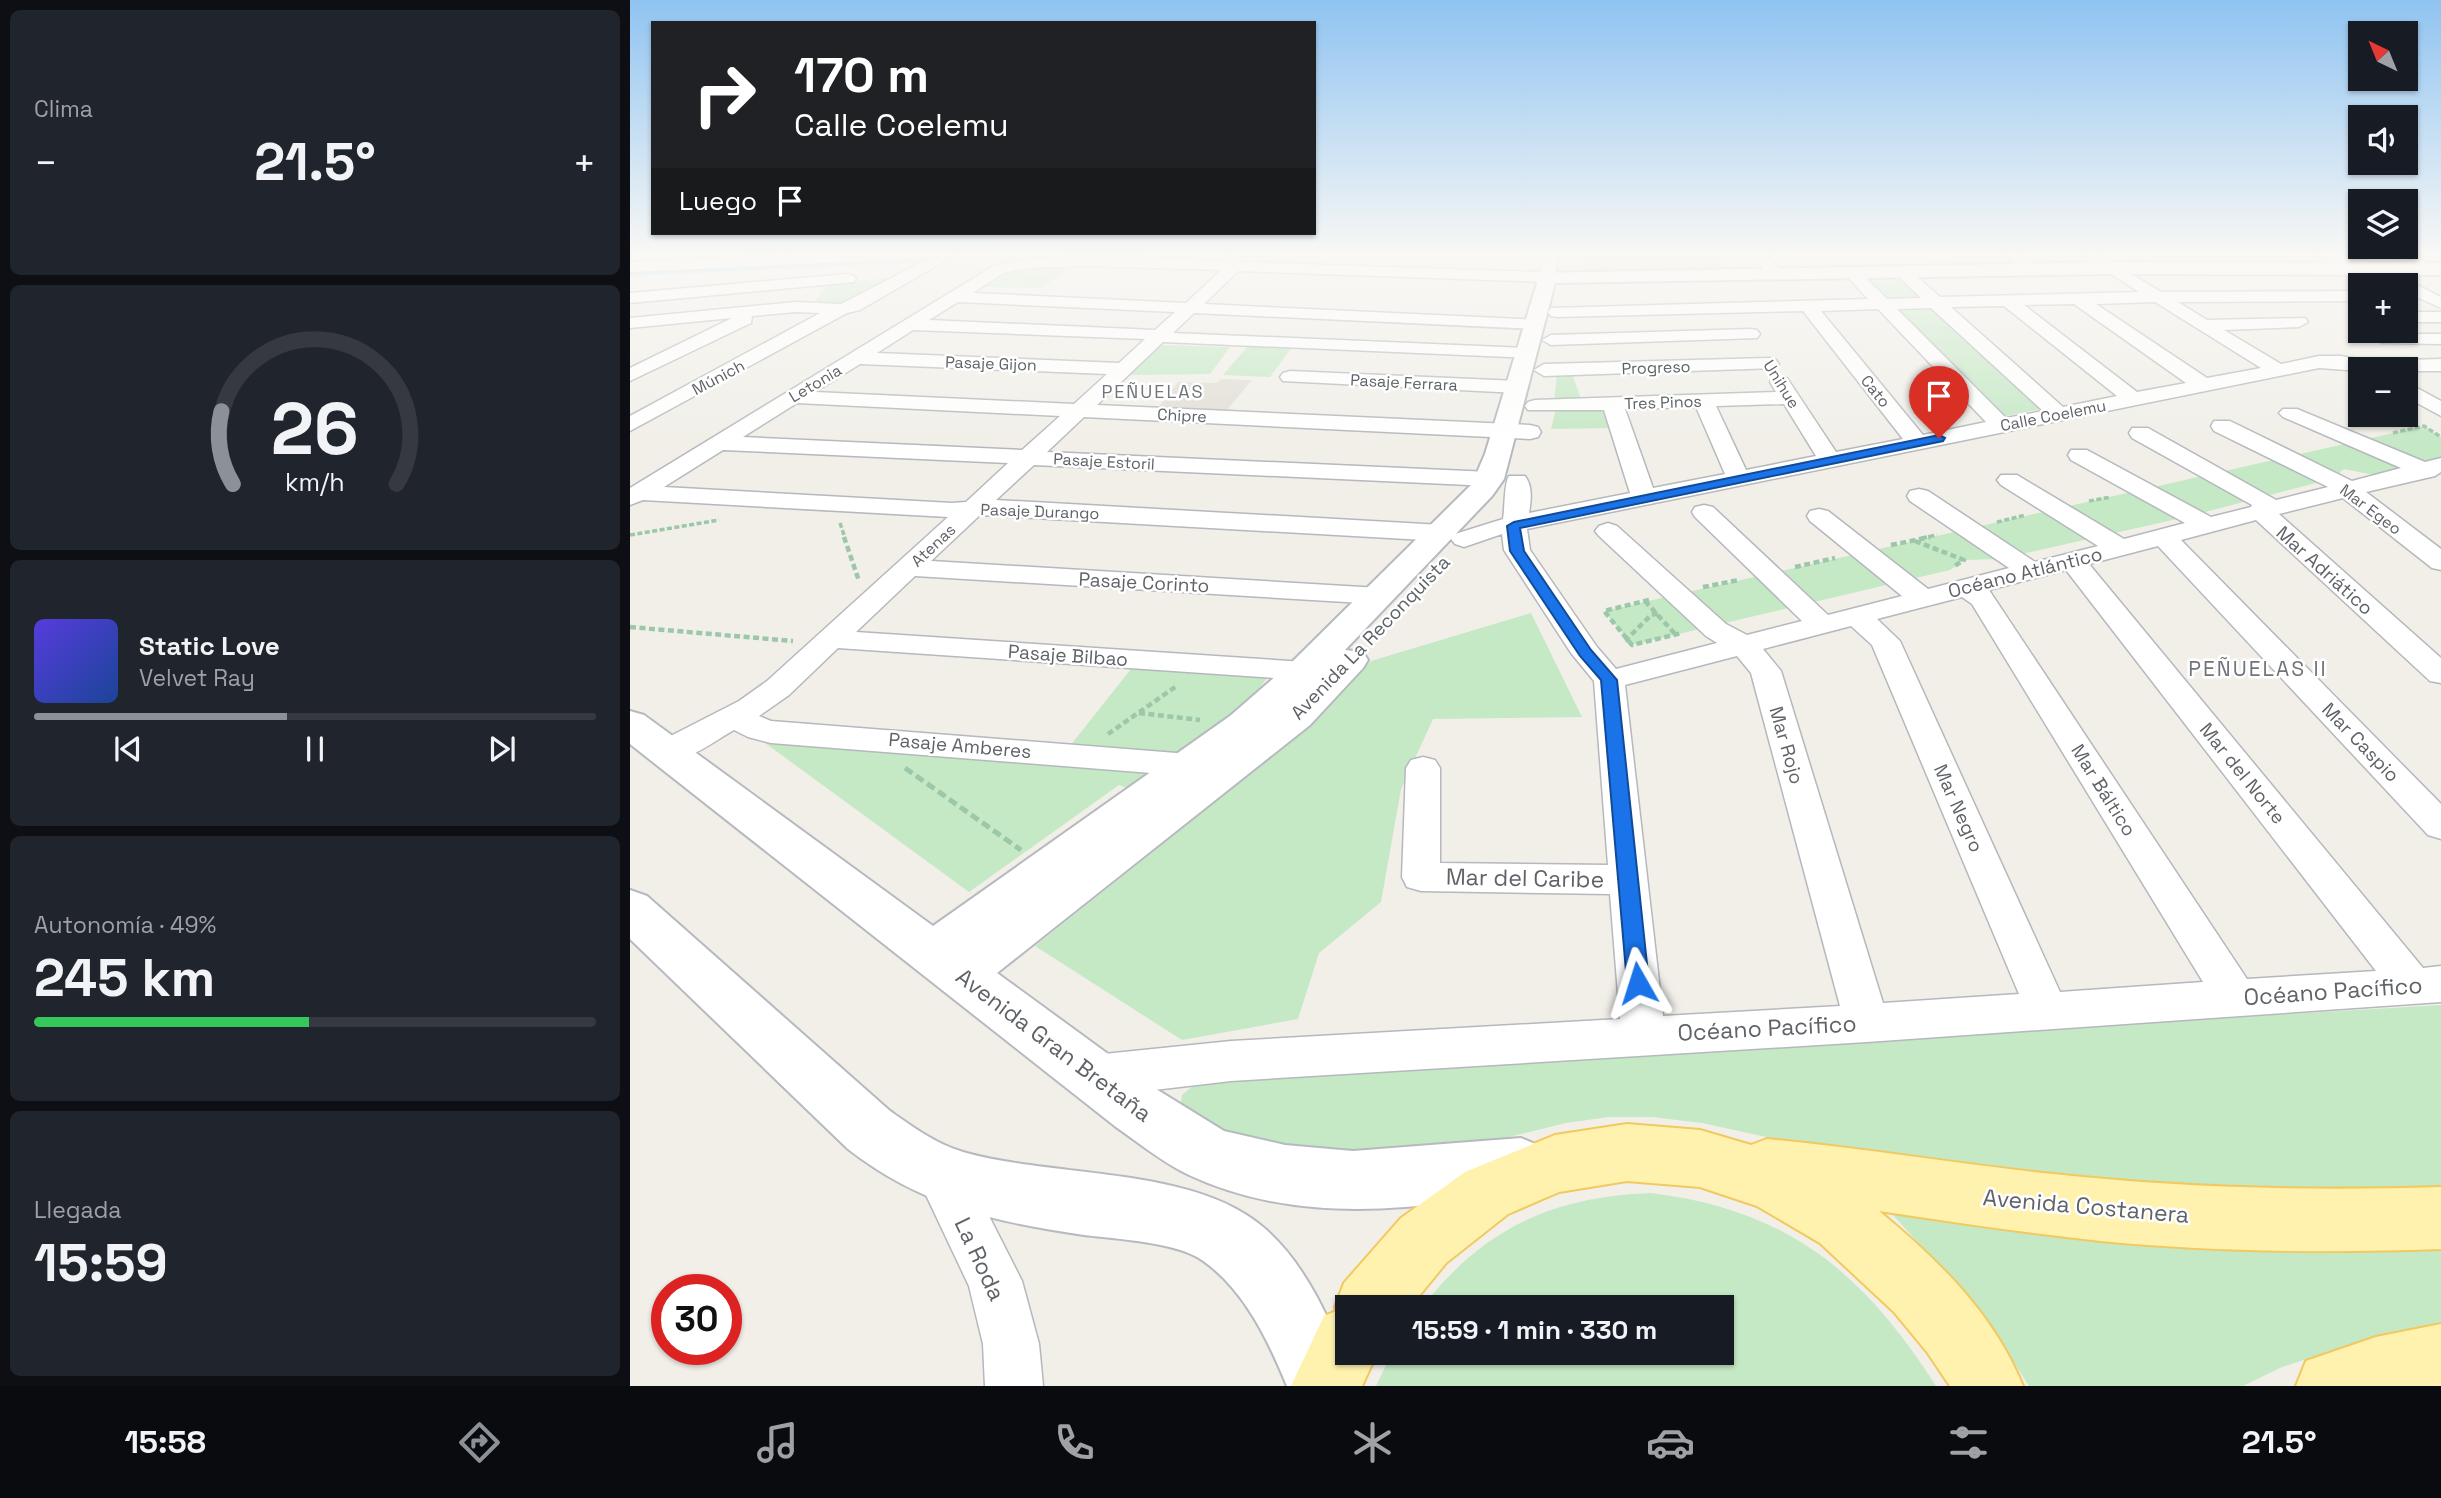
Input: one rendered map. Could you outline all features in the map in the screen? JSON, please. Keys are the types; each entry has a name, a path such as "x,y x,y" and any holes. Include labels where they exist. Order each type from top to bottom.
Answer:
{"main road":[{"path":"1376,1295 1420,1243 1460,1210 1503,1184 1548,1166 1584,1156 1620,1152 1682,1155 1733,1165 1772,1180 1812,1200 1850,1225 1887,1256 1922,1293 1955,1334 1988,1386"},
{"name":"Avenida Costanera","path":"1733,1165 1836,1175 2054,1205 2159,1214 2268,1221 2441,1218"},
{"path":"2331,1386 2376,1372 2441,1358"},
{"path":"1324,1386 1335,1365"}],"street":[{"path":"630,323 690,317"},
{"path":"630,375 750,317"},
{"name":"Múnich","path":"630,425 827,317"},
{"name":"Letonia","path":"634,495 924,317"},
{"name":"Atenas","path":"667,752 734,717 778,688 1181,317"},
{"path":"1317,317 1542,332 1751,334"},
{"name":"Avenida La Reconquista","path":"946,964 1189,765 1244,725 1304,671 1380,596 1453,536 1510,497 1530,432 1535,406 1535,362 1546,317"},
{"name":"Avenida La Reconquista","path":"1542,332 1553,317"},
{"name":"Unihue","path":"1740,317 1830,460"},
{"name":"Cato","path":"1817,317 1918,443"},
{"path":"1894,317 2002,426"},
{"path":"1950,317 2058,414"},
{"path":"2028,317 2133,399"},
{"path":"2104,317 2203,385"},
{"path":"2190,317 2278,370"},
{"path":"2418,317 2441,317"},
{"path":"630,335 664,319"},
{"path":"2202,324 2299,322"},
{"name":"Progreso","path":"910,325 1160,336 1535,362 1769,364"},
{"path":"2418,339 2441,339"},
{"path":"2341,345 2360,357"},
{"name":"Pasaje Gijon","path":"856,358 1125,369"},
{"name":"Calle Coelemu","path":"1510,497 1584,510 2325,361 2348,364"},
{"name":"Avenida La Reconquista","path":"1510,497 1505,430 1518,387 1535,362"},
{"name":"Calle Coelemu","path":"2418,367 2441,366"},
{"name":"Pasaje Ferrara","path":"1290,377 1518,387"},
{"path":"630,382 702,386"},
{"path":"2418,396 2441,410"},
{"name":"Chipre","path":"793,397 1530,432"},
{"name":"Tres Pinos","path":"1535,406 1790,398"},
{"path":"1703,400 1739,479"},
{"path":"1612,403 1644,498"},
{"path":"2290,413 2435,471"},
{"name":"Mar Egeo","path":"2222,426 2342,485 2441,562"},
{"name":"Mar Adriático","path":"2140,433 2265,502 2261,512 2441,674"},
{"name":"Pasaje Estoril","path":"718,443 1028,457 1510,497"},
{"path":"2079,455 2207,525"},
{"name":"Océano Atlántico","path":"1609,680 2207,525 2435,471"},
{"path":"2009,480 2120,548"},
{"name":"Pasaje Durango","path":"634,495 952,510 991,507 1453,536"},
{"path":"1920,496 2031,571"},
{"path":"1510,497 1517,551 1586,653 1609,680 1643,1035"},
{"path":"1704,512 1822,625"},
{"path":"1819,516 1923,599"},
{"name":"Mar Rojo","path":"1608,531 1716,630 1743,645 1766,671 1867,1023"},
{"name":"Avenida La Reconquista","path":"946,964 1296,716 1453,536"},
{"name":"Mar Caspio","path":"2164,537 2441,826"},
{"name":"Mar del Norte","path":"2072,560 2427,985"},
{"name":"Pasaje Corinto","path":"908,568 1380,596"},
{"name":"Mar Báltico","path":"1967,587 1983,599 2235,997"},
{"name":"Mar Negro","path":"1856,616 1885,640 2047,1010"},
{"name":"Pasaje Bilbao","path":"832,639 1304,671"},
{"name":"Pasaje Amberes","path":"734,717 760,730 1189,765"},
{"name":"Avenida Gran Bretaña","path":"630,724 1094,1076 1177,1136 1216,1157 1299,1178 1390,1180 1487,1168 1548,1166"},
{"name":"Mar del Caribe","path":"1423,768 1421,877 1628,880"},
{"path":"630,909 886,1145 942,1176 989,1191 1039,1200 1102,1206 1176,1218 1202,1226 1226,1238 1246,1256 1273,1289 1296,1326 1324,1386"},
{"name":"Océano Pacífico","path":"1094,1076 1231,1061 1867,1023 2427,985"},
{"name":"La Roda","path":"942,1176 995,1281 1011,1344 1014,1386"}],"path":[{"path":"1676,593 2142,490"},
{"path":"834,504 863,592"},
{"path":"1645,601 1675,635"},
{"path":"630,627 794,641"},
{"path":"1077,755 1207,664"},
{"path":"1138,713 1244,725"},
{"path":"862,738 1027,854"}],"shaded area":[{"path":"1221,379 1252,380 1226,411 1158,408 1178,382 1216,383"}],"green space":[{"path":"1904,317 1945,317 2046,408 2000,417"},
{"path":"1159,345 1230,347 1210,374 1126,375"},
{"path":"1248,346 1292,347 1270,377 1223,375"},
{"path":"1557,373 1572,373 1582,402 1554,403"},
{"path":"1556,409 1609,410 1615,428 1551,429"},
{"path":"2424,426 2441,437 2441,460 2374,475 2344,469 2339,473 2339,477 2190,516 2000,559 1964,560 1950,570 1632,645 1604,611"},
{"path":"1531,613 1582,717 1433,719 1401,789 1381,902 1319,953 1298,1019 1182,1040 1035,946 1277,753 1371,661"},
{"path":"1131,669 1268,677 1248,702 1175,755 1070,746"},
{"path":"761,740 1148,773 1127,788 1119,785 969,892"},
{"path":"2441,1005 2441,1190 2141,1189 1822,1149 1702,1123 1652,1117 1608,1117 1566,1123 1412,1161 1232,1139 1187,1112 1181,1104 1182,1095 1194,1085 1219,1078"},
{"path":"1651,1193 1700,1201 1743,1214 1782,1231 1818,1253 1850,1279 1880,1310 1936,1386 1376,1386 1386,1365 1734,1365 1734,1295 1433,1295 1470,1256 1523,1222 1582,1201"},
{"path":"1883,1204 2441,1245 2441,1332 2347,1346 2282,1367 2243,1386 2029,1386 1998,1337 1960,1289"}],"district":[{"name":"PEÑUELAS","path":"1153,392"},
{"name":"PEÑUELAS II","path":"2258,669"}],"route":[{"path":"1638,983 1609,680 1586,653 1517,551 1514,526 1570,512 1939,438"}]}
